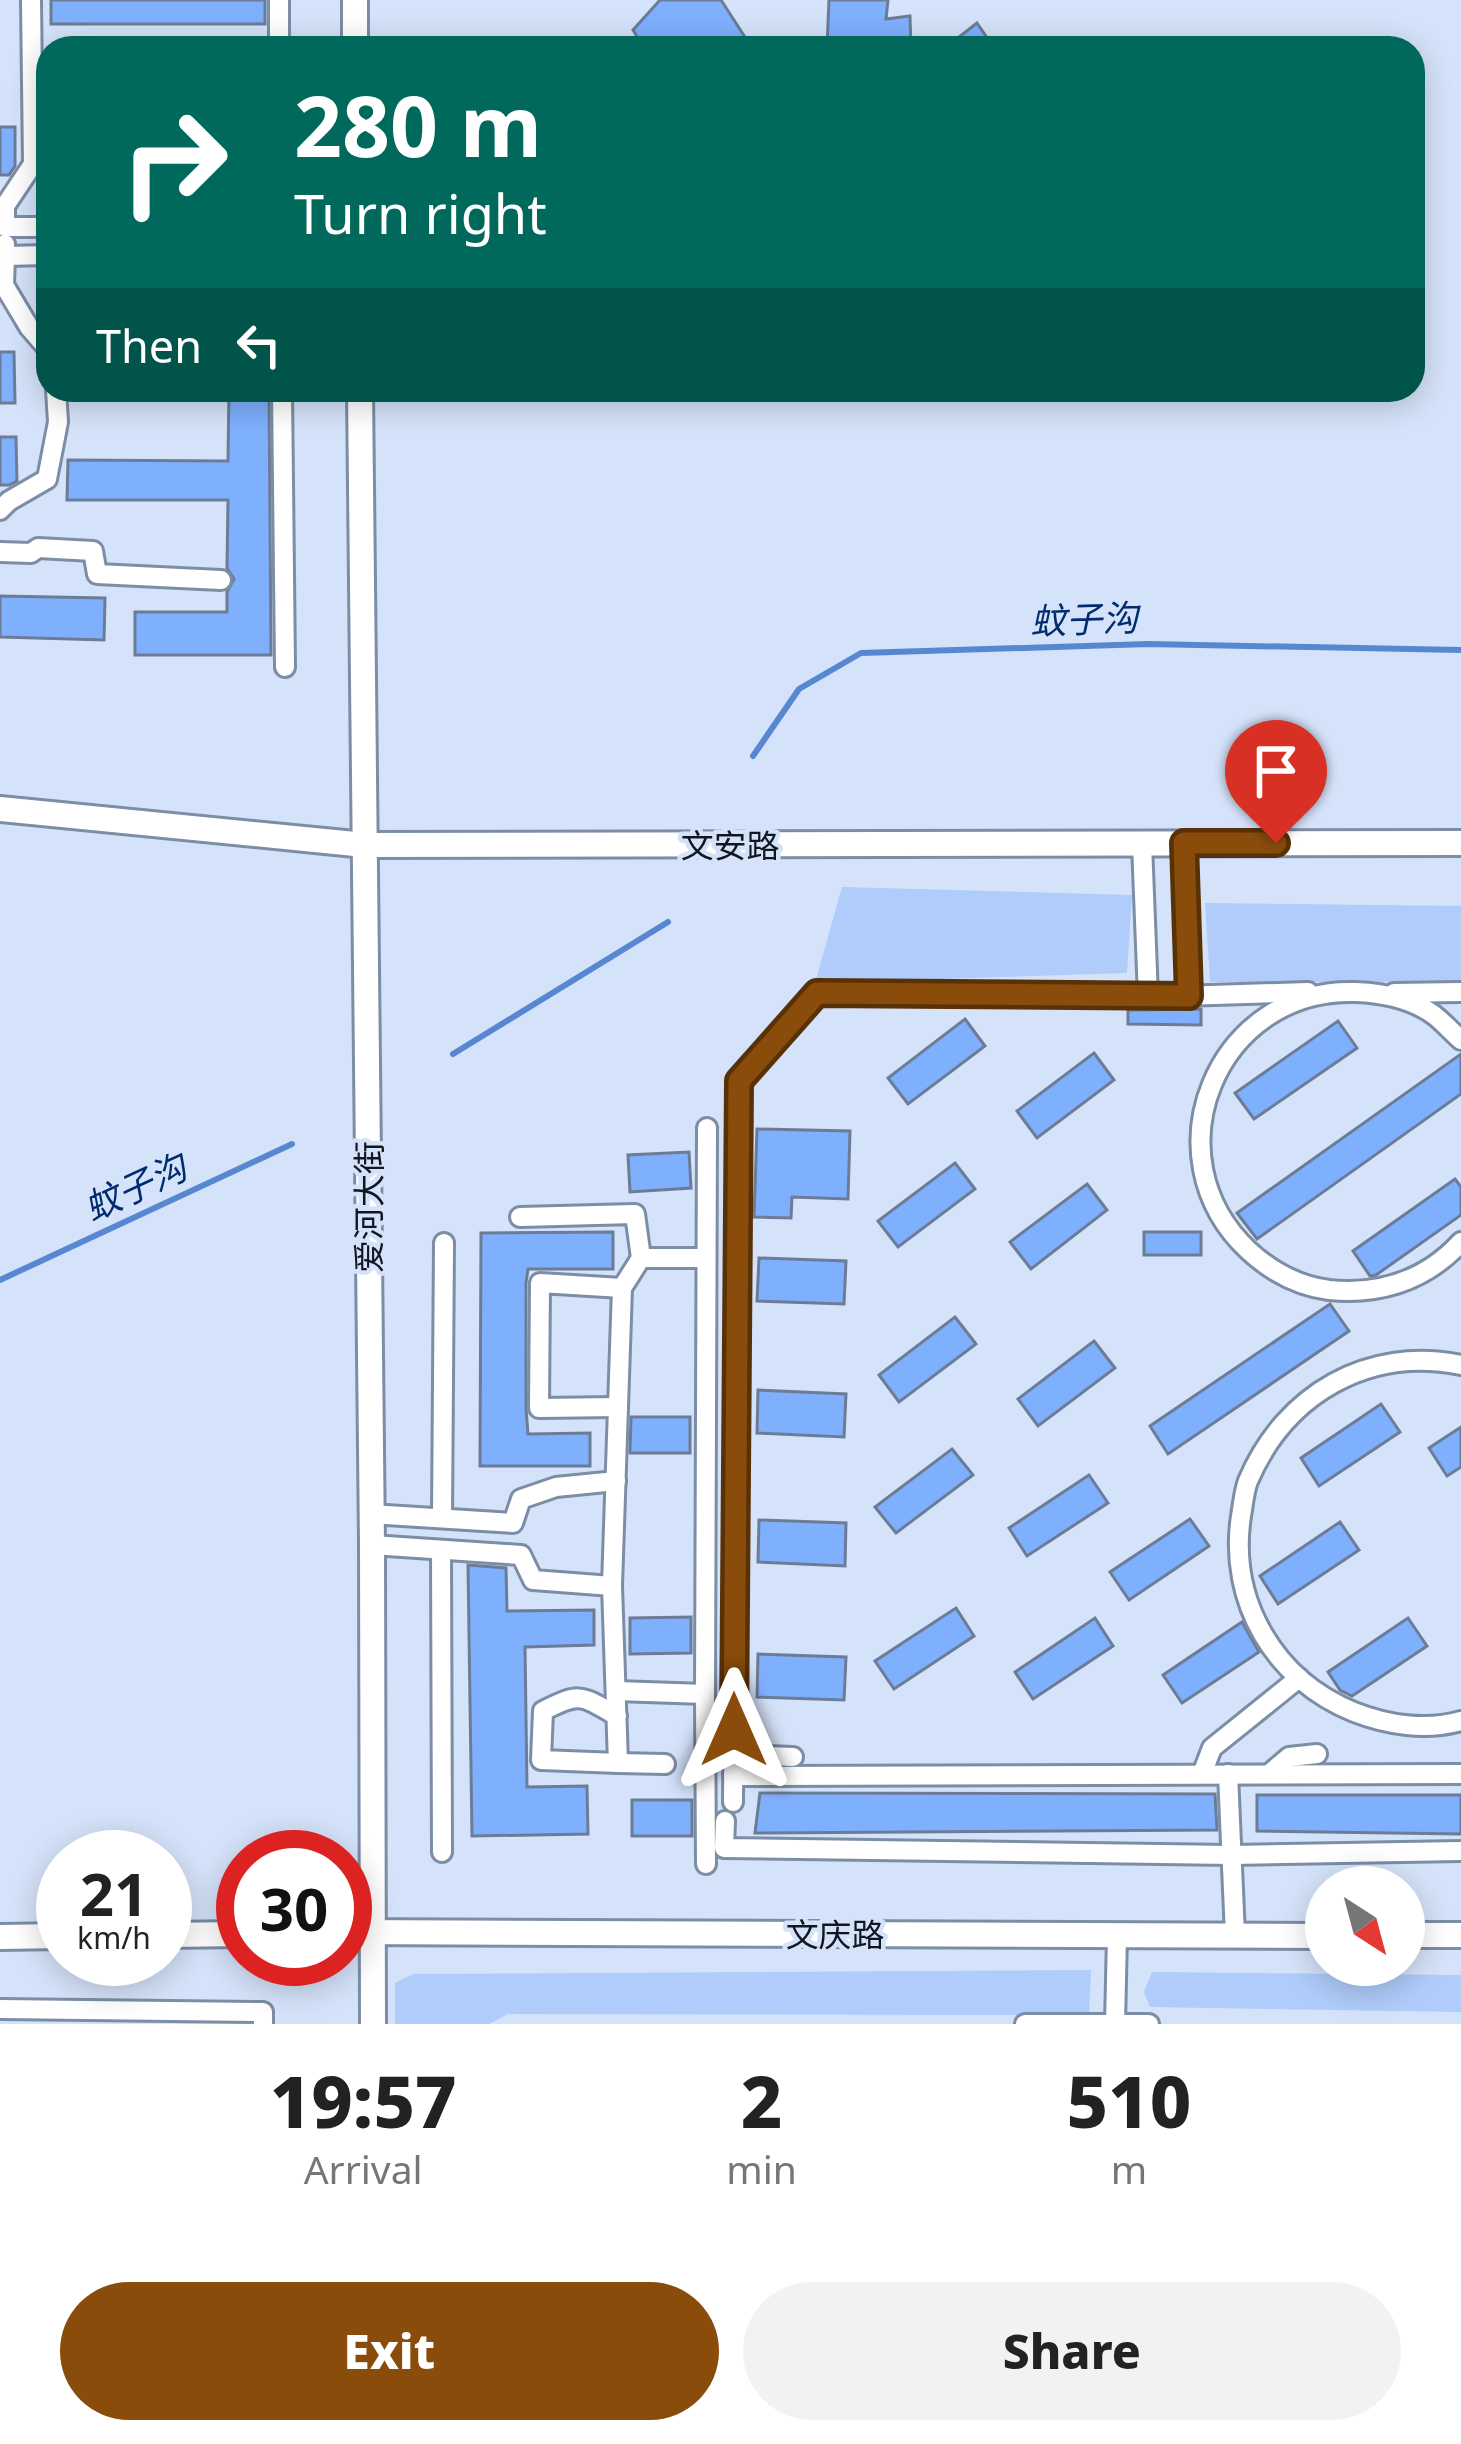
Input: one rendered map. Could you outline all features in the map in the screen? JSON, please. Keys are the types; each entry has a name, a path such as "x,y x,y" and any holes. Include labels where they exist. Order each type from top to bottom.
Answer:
{"street":[{"path":"31,0 33,164 4,206 4,285 36,335"},
{"path":"279,0 279,36"},
{"path":"355,0 356,36"},
{"path":"4,227 36,227"},
{"path":"5,256 36,255"},
{"path":"0,510 47,478 58,422 57,402"},
{"path":"282,402 285,667"},
{"name":"爱河大街","path":"359,402 373,2024"},
{"path":"0,552 93,551 97,574 221,580"},
{"name":"文安路","path":"0,809 365,845 1461,843"},
{"path":"1184,843 1189,996"},
{"path":"1142,844 1148,997"},
{"path":"1331,991 1281,1007 1239,1039 1211,1083 1199,1134 1201,1152 1206,1186 1229,1233 1268,1268 1310,1288 1358,1292 1404,1283 1445,1259 1461,1242"},
{"path":"733,1802 740,1776 739,1081 817,993 1148,997 1461,992"},
{"path":"1383,993 1431,1013 1461,1040"},
{"path":"706,1128 706,1864"},
{"path":"520,1217 635,1214 641,1258 622,1288 612,1586 618,1763"},
{"path":"442,1519 444,1243"},
{"path":"641,1258 706,1258"},
{"path":"618,1407 539,1408 540,1283 622,1288"},
{"path":"1461,1364 1433,1359 1379,1364 1322,1388 1276,1429 1246,1484 1237,1545 1248,1606 1278,1660 1324,1700 1382,1723 1444,1726 1461,1721"},
{"path":"370,1514 512,1522 521,1499 556,1487 616,1480"},
{"path":"372,1545 521,1556 533,1580 612,1586"},
{"path":"441,1550 442,1852"},
{"path":"1202,1774 1212,1748 1299,1678"},
{"path":"616,1690 705,1694"},
{"path":"617,1716 592,1701 570,1697 543,1711 541,1760 665,1764"},
{"path":"1269,1774 1288,1757 1317,1754"},
{"path":"740,1776 767,1756 793,1756"},
{"path":"1228,1774 1235,1936"},
{"path":"740,1776 1461,1774"},
{"path":"725,1821 724,1848 1232,1855 1461,1851"},
{"name":"文庆路","path":"374,1932 1305,1936"},
{"path":"1425,1935 1461,1935"},
{"path":"0,1936 36,1936"},
{"path":"1115,2024 1117,1936"},
{"path":"0,2008 262,2012 263,2024"},
{"path":"1024,2024 1149,2024"}],"shaded area":[{"path":"842,887 1132,895 1127,973 815,983"},
{"path":"1205,903 1461,906 1461,982 1210,982"},
{"path":"1091,1970 1089,2015 508,2014 489,2024 395,2024 395,1983 413,1974"},
{"path":"1152,1972 1305,1973 1305,1986 1425,1986 1425,1975 1461,1975 1461,2012 1150,2007 1144,1992"}],"building":[{"path":"51,0 265,0 265,24 51,24"},
{"path":"660,0 721,0 744,36 637,36 633,30"},
{"path":"829,0 888,0 886,19 910,16 911,36 828,36"},
{"path":"977,23 986,36 960,36"},
{"path":"0,127 15,127 15,166 9,175 0,175"},
{"path":"0,352 14,352 15,403 0,403"},
{"path":"229,402 269,402 271,655 135,655 135,612 227,612 227,592 234,579 227,568 228,500 67,500 68,460 228,461"},
{"path":"0,437 16,437 17,481 9,485 0,485"},
{"path":"0,596 105,598 104,640 0,637"},
{"path":"1201,1009 1201,1025 1128,1024 1128,1010"},
{"path":"965,1019 985,1046 908,1104 888,1078"},
{"path":"1338,1021 1357,1048 1254,1119 1235,1093"},
{"path":"1094,1053 1114,1080 1037,1138 1017,1111"},
{"path":"1461,1054 1461,1094 1257,1239 1237,1213"},
{"path":"757,1129 850,1131 848,1199 792,1197 791,1218 754,1217"},
{"path":"689,1152 691,1188 630,1192 628,1155"},
{"path":"955,1163 975,1189 898,1247 878,1221"},
{"path":"1455,1179 1461,1187 1461,1215 1370,1276 1353,1251"},
{"path":"1087,1184 1107,1210 1031,1269 1010,1242"},
{"path":"613,1232 613,1269 528,1269 526,1283 528,1434 590,1433 590,1466 480,1466 481,1233"},
{"path":"1144,1232 1201,1232 1201,1255 1144,1255"},
{"path":"759,1258 846,1261 844,1304 757,1301"},
{"path":"1330,1304 1349,1331 1168,1454 1150,1426"},
{"path":"955,1317 976,1344 899,1402 879,1375"},
{"path":"1094,1341 1115,1368 1038,1426 1018,1399"},
{"path":"758,1390 846,1394 844,1437 757,1433"},
{"path":"1381,1404 1400,1432 1319,1486 1301,1458"},
{"path":"631,1417 690,1417 690,1453 630,1453"},
{"path":"1461,1427 1461,1467 1447,1476 1429,1448"},
{"path":"952,1449 973,1475 896,1533 875,1507"},
{"path":"1089,1475 1108,1503 1027,1556 1009,1528"},
{"path":"1190,1519 1209,1546 1129,1600 1110,1572"},
{"path":"759,1520 846,1523 845,1566 758,1562"},
{"path":"1340,1522 1359,1550 1278,1604 1260,1576"},
{"path":"468,1565 506,1568 507,1611 594,1610 594,1645 525,1647 527,1787 587,1786 588,1834 472,1836"},
{"path":"956,1608 974,1636 894,1689 875,1661"},
{"path":"691,1617 691,1653 630,1654 630,1618"},
{"path":"1095,1618 1113,1646 1033,1699 1015,1672"},
{"path":"1408,1618 1427,1646 1352,1696 1340,1690 1328,1672"},
{"path":"1242,1622 1259,1652 1182,1703 1163,1675"},
{"path":"758,1654 846,1657 844,1700 757,1697"},
{"path":"760,1793 1215,1794 1217,1830 755,1833"},
{"path":"1257,1795 1461,1795 1461,1834 1257,1831"},
{"path":"632,1800 692,1800 692,1836 632,1836"}],"waterway":[{"name":"蚊子沟","path":"753,756 799,689 861,653 1148,644 1461,650"},
{"name":"蚊子沟","path":"453,1054 668,922"},
{"name":"蚊子沟","path":"0,1280 292,1144"}],"route":[{"path":"734,1730 739,1081 817,993 1189,996 1184,843 1276,843"}]}
